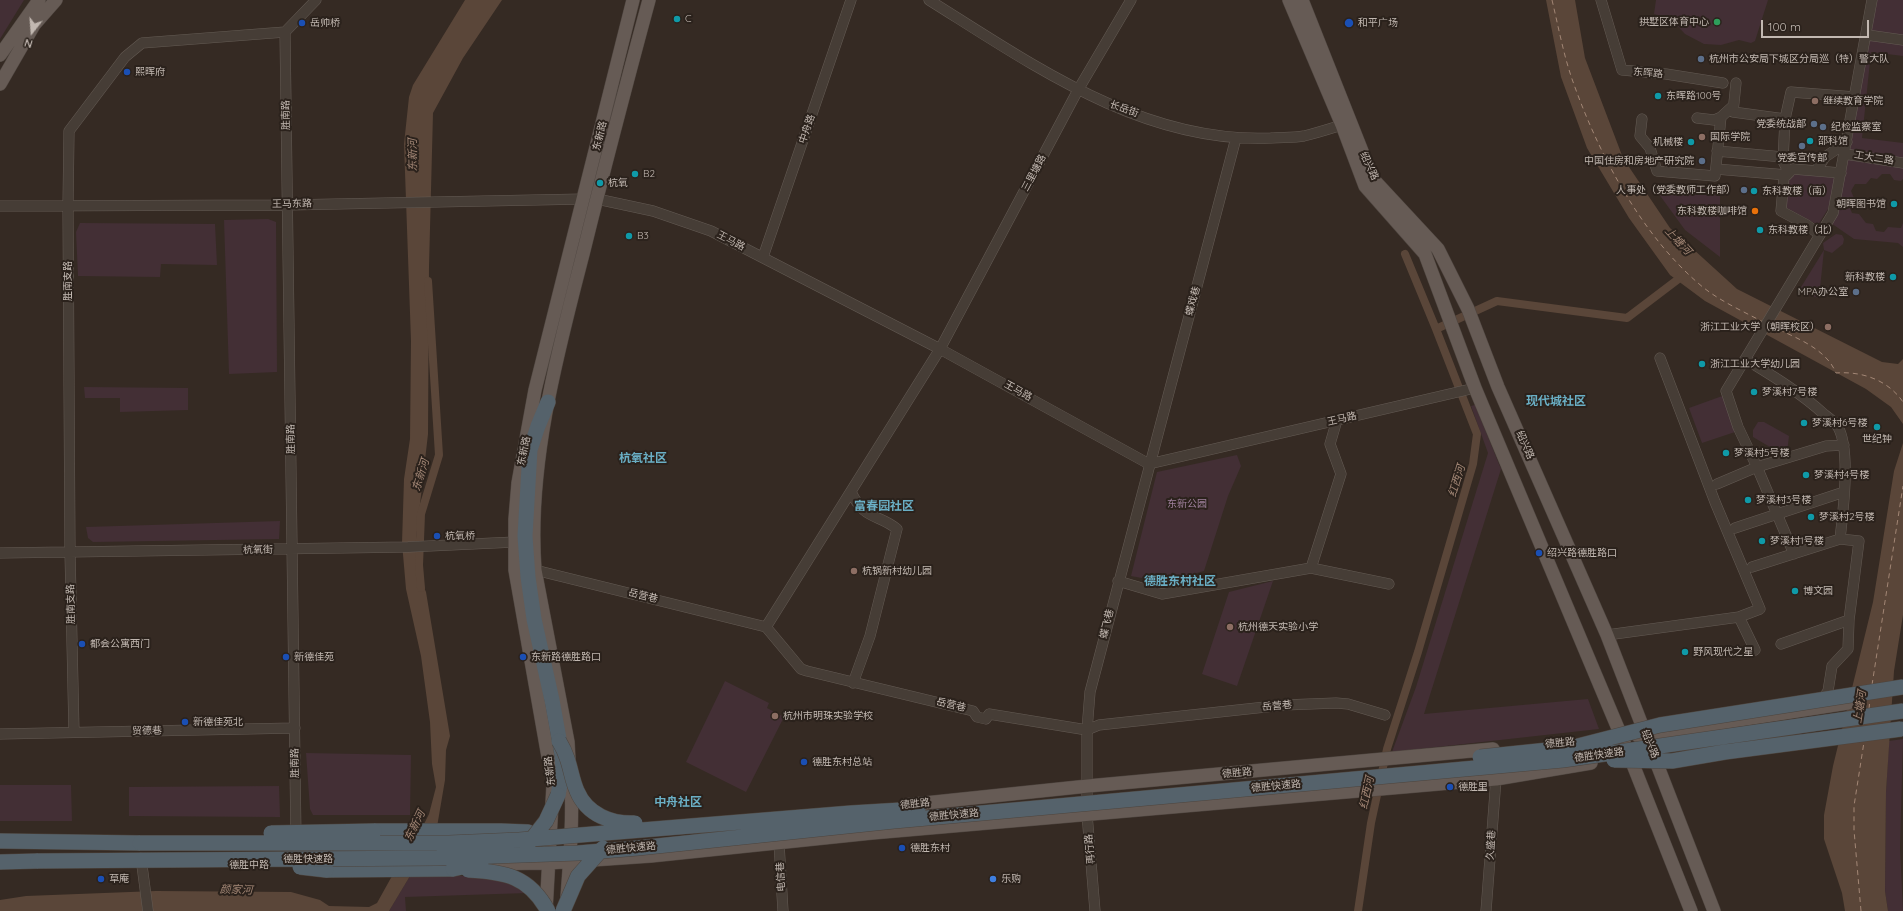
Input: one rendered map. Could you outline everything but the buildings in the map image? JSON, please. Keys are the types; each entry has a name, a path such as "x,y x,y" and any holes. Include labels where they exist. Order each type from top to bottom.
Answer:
{"highway":[{"path":"453,869 490,861 517,852 529,843 538,833 553,807 561,780 562,770 559,741 531,598 525,536 530,450 548,402"},
{"path":"1564,754 1660,725 1822,700 1902,694"},
{"name":"德胜快速路","path":"0,841 141,850 448,843 519,840 851,813 967,806 1564,754 1675,737 1902,694"},
{"name":"德胜快速路","path":"0,862 437,858 608,850 1901,721"},
{"path":"559,741 567,757 577,793 592,811 604,819 621,824 663,823 819,809 851,813"},
{"path":"562,911 578,876 601,850 617,840 663,823"},
{"path":"141,850 186,834 501,831 528,832 550,842"},
{"path":"223,860 326,870 453,869 490,871 513,876 524,882 535,891 547,911"}],"main road":[{"path":"0,55 39,0"},
{"path":"0,84 34,25 56,0"},
{"name":"东新路","path":"547,911 553,785 515,570 518,483 535,390 633,0"},
{"name":"东新路","path":"566,911 572,804 568,742 535,570 533,548 537,479 548,402 571,301 649,0"},
{"name":"绍兴路","path":"1289,0 1342,125 1365,186 1425,254 1450,322 1465,390 1630,757 1691,911"},
{"name":"绍兴路","path":"1302,0 1373,179 1438,249 1470,313 1498,387 1607,635 1714,911"},
{"name":"德胜路","path":"570,841 661,835 867,809 1088,786 1621,738 1709,726 1902,694"},
{"path":"570,861 651,856 1087,814 1496,779 1654,753 1838,726 1901,721"},
{"path":"1709,726 1704,729 1704,736 1707,742 1715,745"},
{"name":"德胜中路","path":"0,848 429,846 502,845 570,841"},
{"name":"德胜中路","path":"0,856 141,850 232,866 550,863 570,861"}],"street":[{"path":"285,32 316,0"},
{"name":"中舟路","path":"763,257 851,0"},
{"name":"长岳街","path":"929,0 1046,73 1078,90 1179,130 1236,138 1303,136 1342,125"},
{"name":"三里塘路","path":"766,627 940,349 1078,90 1131,0"},
{"name":"东晖路","path":"1601,0 1622,70 1666,74 1723,83"},
{"path":"1794,554 1777,512 1738,427 1726,391 1833,213 1867,35 1872,0"},
{"name":"胜南路","path":"285,32 296,847"},
{"name":"胜南支路","path":"74,732 70,552 69,131 125,57 142,43 285,32"},
{"path":"1867,35 1903,40"},
{"path":"1736,83 1733,112 1784,119"},
{"path":"1788,174 1783,161 1784,119 1791,92 1855,97"},
{"path":"1697,118 1714,120 1733,106"},
{"path":"1642,119 1640,136 1650,148 1657,171 1715,176 1720,117"},
{"name":"蝶戏巷","path":"1149,464 1236,138"},
{"path":"1816,171 1825,157 1847,142"},
{"path":"1717,151 1783,157"},
{"name":"工大二路","path":"1845,154 1903,163"},
{"path":"1716,169 1788,174"},
{"path":"1820,235 1807,225 1781,211 1784,177 1793,169 1841,173"},
{"name":"王马东路","path":"0,206 68,207 287,205 584,199"},
{"name":"王马路","path":"597,199 653,211 696,225 763,257 940,349 1149,464 1465,390"},
{"path":"1607,635 1739,617 1760,609 1715,502 1660,358"},
{"path":"1745,359 1792,388 1838,427 1844,445 1844,492 1840,539"},
{"path":"1311,568 1341,474 1330,444 1337,420"},
{"path":"1716,484 1757,467 1826,446 1844,445"},
{"name":"蝶飞巷","path":"1088,786 1087,730 1090,692 1149,464"},
{"path":"851,492 857,504 866,513 897,530 870,636 853,682"},
{"path":"1735,528 1777,512 1844,492"},
{"path":"1752,567 1840,539 1859,541 1849,620 1848,649 1832,666 1828,691 1822,700"},
{"name":"杭氧街","path":"0,553 408,548 515,542"},
{"path":"1118,581 1162,594 1311,568 1388,584"},
{"name":"岳营巷","path":"535,570 766,627 801,668 973,711 977,717 986,719 989,714 1087,730 1099,725 1292,705 1348,704 1386,715"},
{"path":"1739,617 1755,650"},
{"path":"1781,644 1849,620"},
{"name":"贸德巷","path":"0,734 295,728"},
{"name":"久盛巷","path":"1486,911 1496,779"},
{"name":"再行路","path":"1088,786 1087,814 1095,911"},
{"name":"电信巷","path":"779,843 783,911"},
{"path":"141,850 148,911"}],"green space":[{"path":"0,0 24,0 0,39"},
{"name":"拱墅区体育中心","path":"1656,0 1768,0 1755,41 1751,43 1739,40 1721,45 1704,44 1685,34 1671,19 1654,14"},
{"path":"1872,0 1903,0 1903,56 1871,52 1862,138 1903,143 1903,179 1901,181 1894,180 1890,174 1882,174 1877,179 1871,178 1866,184 1855,184 1851,191 1854,198 1849,206 1852,213 1859,214 1866,223 1873,224 1876,231 1884,232 1888,227 1901,228 1903,223 1903,247 1898,243 1854,239 1828,221"},
{"path":"1797,173 1836,178 1828,209 1818,225 1785,207 1788,178"},
{"path":"1653,186 1720,188 1720,257 1685,230"},
{"path":"268,219 276,222 277,372 229,374 224,220"},
{"path":"80,223 215,224 217,265 161,264 160,277 78,276 76,232"},
{"path":"1836,234 1842,235 1844,239 1843,244 1832,253 1824,250 1823,243"},
{"path":"1824,250 1819,298 1798,292"},
{"path":"84,387 188,388 188,410 120,412 120,398 85,398"},
{"path":"1725,395 1738,431 1702,443 1689,408"},
{"path":"1475,405 1501,469 1424,714 1588,699 1599,729 1392,752 1416,687 1488,453 1471,406"},
{"path":"1758,422 1764,422 1789,436 1787,453 1768,456 1770,447 1753,437 1753,430"},
{"name":"东新公园","path":"1237,455 1241,466 1228,496 1204,571 1163,582 1131,576 1157,472"},
{"path":"280,521 279,539 93,542 88,538 86,527"},
{"path":"1273,581 1237,686 1202,674 1229,592"},
{"path":"725,681 769,703 767,708 784,717 746,792 686,762"},
{"path":"1903,739 1900,848 1903,911 1888,911 1885,891 1886,792 1889,741"},
{"path":"306,753 411,755 410,815 313,815 310,809"},
{"path":"0,785 71,785 72,821 0,821"},
{"path":"279,786 280,817 129,816 129,787"},
{"path":"410,876 488,876 501,879 528,893 405,897 406,911 389,911"}],"water":[{"path":"465,0 502,0 463,58 433,113 429,267 428,434 416,539 417,572 426,592 450,736 446,750 445,780 437,827 423,826 429,814 436,787 432,764 430,722 421,656 406,589 402,543 404,479 410,439 411,341 404,144 409,97 413,85"},
{"name":"上塘河","path":"1546,0 1575,0 1585,58 1623,158 1670,228 1737,289 1882,362 1898,364 1903,359 1903,424 1891,407 1866,389 1705,301 1670,275 1629,218 1587,148 1561,77"},
{"name":"上塘河","path":"1903,443 1903,615 1894,671 1886,792 1885,891 1888,911 1845,911 1842,893 1824,839 1824,815 1833,766 1873,602 1894,471"},
{"path":"392,876 410,876 389,911 0,911 0,900 26,896 156,891 291,892 320,900 329,906 369,907 377,903"}],"waterway":[{"path":"1405,254 1436,329"},
{"name":"红西河","path":"1358,911 1371,823 1387,749 1418,652 1473,464 1477,434 1436,329 1497,301 1627,318 1685,274"},
{"name":"东新河","path":"421,588 419,565 421,514 439,455 428,281"}],"ferry route":[{"path":"1552,0 1568,67 1581,104 1607,160 1638,214 1657,239 1698,283 1721,300 1763,322"},
{"path":"1771,326 1799,339 1817,350 1831,364 1836,373 1865,375 1874,378 1890,388 1903,402"},
{"path":"1872,685 1903,486"},
{"path":"1869,709 1870,698"},
{"path":"1861,911 1854,830 1854,806 1864,742"}],"place":[{"name":"C","path":"677,19"},
{"name":"拱墅区体育中心","path":"1717,22"},
{"name":"岳帅桥","path":"302,23"},
{"name":"和平广场","path":"1349,23"},
{"name":"杭州市公安局下城区分局巡（特）警大队","path":"1701,59"},
{"name":"熙晖府","path":"127,72"},
{"name":"东晖路100号","path":"1658,96"},
{"name":"继续教育学院","path":"1815,101"},
{"name":"党委统战部","path":"1814,124"},
{"name":"纪检监察室","path":"1823,127"},
{"name":"国际学院","path":"1702,137"},
{"name":"邵科馆","path":"1810,141"},
{"name":"机械楼","path":"1691,142"},
{"name":"党委宣传部","path":"1802,146"},
{"name":"中国住房和房地产研究院","path":"1702,161"},
{"name":"B2","path":"635,174"},
{"name":"杭氧","path":"600,183"},
{"name":"人事处（党委教师工作部）","path":"1744,190"},
{"name":"东科教楼（南）","path":"1754,191"},
{"name":"朝晖图书馆","path":"1894,204"},
{"name":"东科教楼咖啡馆","path":"1755,211"},
{"name":"东科教楼（北）","path":"1760,230"},
{"name":"B3","path":"629,236"},
{"name":"新科教楼","path":"1893,277"},
{"name":"MPA办公室","path":"1856,292"},
{"name":"浙江工业大学（朝晖校区）","path":"1828,327"},
{"name":"浙江工业大学幼儿园","path":"1702,364"},
{"name":"梦溪村7号楼","path":"1754,392"},
{"name":"梦溪村6号楼","path":"1804,423"},
{"name":"世纪钟","path":"1877,427"},
{"name":"梦溪村5号楼","path":"1726,453"},
{"name":"梦溪村4号楼","path":"1806,475"},
{"name":"梦溪村3号楼","path":"1748,500"},
{"name":"梦溪村2号楼","path":"1811,517"},
{"name":"杭氧桥","path":"437,536"},
{"name":"梦溪村1号楼","path":"1762,541"},
{"name":"绍兴路德胜路口","path":"1539,553"},
{"name":"杭锅新村幼儿园","path":"854,571"},
{"name":"博文园","path":"1795,591"},
{"name":"杭州德天实验小学","path":"1230,627"},
{"name":"都会公寓西门","path":"82,644"},
{"name":"野风现代之星","path":"1685,652"},
{"name":"新德佳苑","path":"286,657"},
{"name":"东新路德胜路口","path":"523,657"},
{"name":"杭州市明珠实验学校","path":"775,716"},
{"name":"新德佳苑北","path":"185,722"},
{"name":"德胜东村总站","path":"804,762"},
{"name":"德胜里","path":"1450,787"},
{"name":"德胜东村","path":"902,848"},
{"name":"草庵","path":"101,879"},
{"name":"乐购","path":"993,879"}],"district":[{"name":"现代城社区","path":"1556,401"},
{"name":"杭氧社区","path":"643,458"},
{"name":"富春园社区","path":"884,506"},
{"name":"德胜东村社区","path":"1180,581"},
{"name":"中舟社区","path":"678,802"}],"water label":[{"name":"颜家河","path":"236,890"}]}
